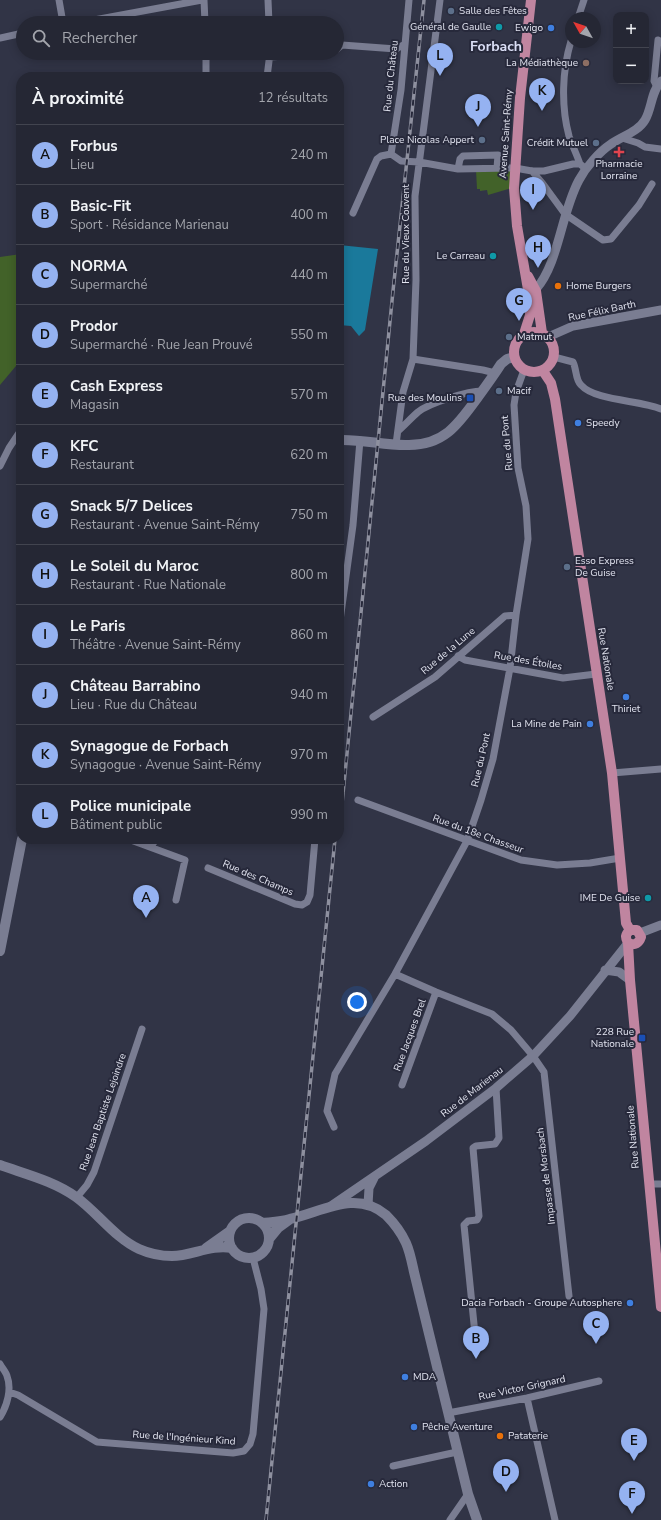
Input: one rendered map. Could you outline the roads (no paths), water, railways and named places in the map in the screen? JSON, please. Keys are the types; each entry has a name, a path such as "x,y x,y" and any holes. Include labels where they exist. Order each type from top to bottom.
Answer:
{"main road":[{"name":"Avenue Saint-Rémy","path":"524,334 531,309 518,226 514,188 520,98 531,0"},
{"name":"Avenue Saint-Rémy","path":"525,268 536,289 545,335"},
{"path":"532,332 545,335 554,348 554,357 552,362 543,371 530,372 524,370 517,364 514,357 516,342 524,334 532,332"},
{"path":"344,440 418,445 434,441 447,434 459,423 504,361 514,357"},
{"name":"Rue Nationale","path":"543,371 550,383 555,399 612,774 626,923 635,932"},
{"path":"0,951 21,844"},
{"name":"Rue Nationale","path":"635,932 626,934 632,944 629,965 630,980 661,1307"},
{"path":"0,1165 61,1187 77,1197 126,1241 140,1249 172,1256 225,1247 232,1248"},
{"path":"262,1224 290,1219 330,1206 350,1203 368,1205 382,1212 392,1221 406,1243 457,1452 468,1494 477,1520"},
{"path":"269,1240 268,1234 262,1224 251,1218 238,1221 230,1232 230,1243 232,1248 241,1256 253,1258 264,1251 269,1240 278,1228 290,1219"},
{"path":"204,1250 230,1232"}],"street":[{"path":"59,0 62,16"},
{"path":"116,16 203,0 204,16"},
{"path":"268,0 269,16"},
{"name":"Rue du Château","path":"391,154 400,90 409,0"},
{"name":"Rue du Vieux Couvent","path":"396,444 404,386 413,359 412,349 416,280 415,196 440,0"},
{"path":"580,12 584,0"},
{"path":"0,38 16,35"},
{"path":"536,289 541,284 548,270 565,214 583,167 601,152 623,140 635,131 645,120 659,84 654,81 658,40"},
{"path":"344,45 396,49 405,44"},
{"path":"569,48 565,79 566,117 570,138 583,167"},
{"path":"206,60 206,72"},
{"path":"268,72 269,60"},
{"path":"635,131 638,143"},
{"path":"623,140 638,143 645,147 661,149"},
{"path":"353,213 377,159 381,156 391,154 401,160 458,169 515,168 532,171 544,171 573,164 583,167"},
{"path":"458,169 460,159 463,156 498,155 497,168"},
{"path":"532,171 544,184 565,214 603,240 611,239 638,205 652,184"},
{"name":"Rue Félix Barth","path":"545,335 573,326 661,310"},
{"path":"554,357 573,362 576,378 581,386 588,390 608,397 645,404 661,409"},
{"path":"413,359 483,370 495,374"},
{"name":"Rue du Pont","path":"334,1127 327,1111 335,1074 395,974 467,841 493,759 510,668 516,615 528,539 526,506 518,461 514,405 516,392 524,370"},
{"path":"398,431 424,408 449,398 473,391 482,391"},
{"path":"0,466 16,438"},
{"path":"344,591 353,525 360,440"},
{"name":"Rue de la Lune","path":"373,717 435,677 505,616 516,615"},
{"name":"Rue des Étoiles","path":"458,656 465,660 563,678 596,674"},
{"path":"612,774 661,768"},
{"name":"Rue du 18e Chasseur","path":"358,800 521,860 557,865 590,863 620,858"},
{"path":"142,844 185,860 176,900"},
{"name":"Rue des Champs","path":"208,868 295,904 302,905 307,902 310,896 315,844"},
{"path":"635,932 661,925"},
{"name":"Rue de Marienau","path":"330,1206 426,1141 496,1088 533,1056 570,1016 606,970 632,944"},
{"path":"606,970 619,972 630,980"},
{"path":"395,974 492,1014 511,1030 533,1056"},
{"name":"Rue Jacques Brel","path":"402,1085 436,992"},
{"name":"Rue Jean Baptiste Lejoindre","path":"77,1197 87,1185 94,1172 142,1029"},
{"name":"Impasse de Morsbach","path":"533,1056 544,1072 569,1296"},
{"path":"475,1334 464,1225 468,1221 477,1220 479,1216 473,1148 476,1146 495,1144 499,1138 496,1088"},
{"path":"368,1205 368,1188 374,1177"},
{"path":"650,1184 661,1184"},
{"name":"Rue de l'Ingénieur Kind","path":"9,1392 18,1395 97,1442 240,1453 244,1451 250,1444 253,1434 264,1309 261,1289 253,1258"},
{"path":"0,1364 7,1375 9,1392 0,1417"},
{"name":"Rue Victor Grignard","path":"448,1413 527,1398 599,1381"},
{"path":"527,1398 555,1520"},
{"path":"393,1466 457,1452"},
{"path":"450,1520 468,1494"}],"water":[{"path":"344,246 378,249 365,330 359,336 351,326 344,325"}],"railway":[{"path":"344,784 393,291 424,0"},
{"path":"266,1520 334,844"}],"place":[{"name":"Salle des Fêtes","path":"451,11"},
{"name":"Général de Gaulle","path":"499,27"},
{"name":"Ewigo","path":"551,28"},
{"name":"La Médiathèque","path":"586,63"},
{"name":"Police municipale","path":"440,76"},
{"name":"Synagogue de Forbach","path":"542,111"},
{"name":"Château Barrabino","path":"478,127"},
{"name":"Place Nicolas Appert","path":"482,140"},
{"name":"Crédit Mutuel","path":"596,143"},
{"name":"Pharmacie Lorraine","path":"619,152"},
{"name":"Le Paris","path":"533,210"},
{"name":"Le Carreau","path":"493,256"},
{"name":"Le Soleil du Maroc","path":"538,268"},
{"name":"Home Burgers","path":"558,286"},
{"name":"Snack 5/7 Delices","path":"519,321"},
{"name":"Matmut","path":"509,337"},
{"name":"Macif","path":"499,391"},
{"name":"Rue des Moulins","path":"470,398"},
{"name":"Speedy","path":"578,423"},
{"name":"Esso Express De Guise","path":"567,567"},
{"name":"Thiriet","path":"626,697"},
{"name":"La Mine de Pain","path":"590,724"},
{"name":"IME De Guise","path":"648,898"},
{"name":"Forbus","path":"146,918"},
{"name":"228 Rue Nationale","path":"642,1038"},
{"name":"Dacia Forbach - Groupe Autosphere","path":"630,1303"},
{"name":"NORMA","path":"596,1344"},
{"name":"Basic-Fit","path":"476,1359"},
{"name":"MDA","path":"405,1377"},
{"name":"Pêche Aventure","path":"414,1427"},
{"name":"Pataterie","path":"500,1436"},
{"name":"Cash Express","path":"634,1461"},
{"name":"Action","path":"371,1484"},
{"name":"Prodor","path":"506,1492"},
{"name":"KFC","path":"632,1514"}],"district":[{"name":"Forbach","path":"496,46"}]}
